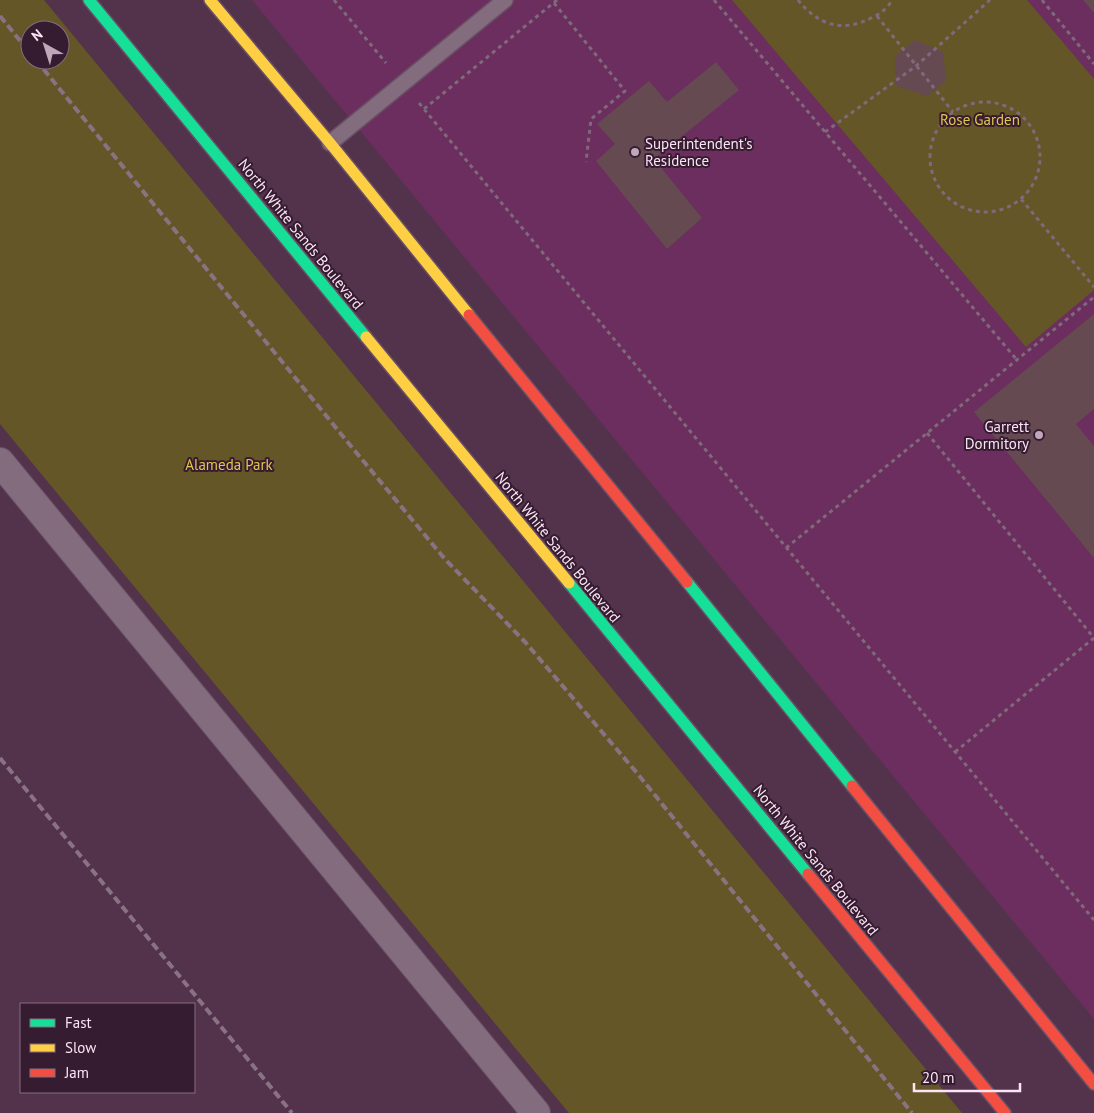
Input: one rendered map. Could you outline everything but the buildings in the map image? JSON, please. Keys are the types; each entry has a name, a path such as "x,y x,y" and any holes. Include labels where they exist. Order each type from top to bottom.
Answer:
{"main road":[{"name":"North White Sands Boulevard","path":"89,0 1005,1113"},
{"path":"210,0 330,143 1094,1084"}],"street":[{"path":"0,462 536,1113"}],"lane":[{"path":"330,143 505,0"}],"path":[{"path":"334,0 1094,920"},
{"path":"424,109 557,0"},
{"path":"714,0 1016,360"},
{"path":"798,0 808,12 823,22 841,26 860,24 877,16 892,0"},
{"path":"825,132 916,66 990,0"},
{"path":"1042,0 1094,64"},
{"path":"554,3 625,91 591,119 586,162"},
{"path":"877,16 953,112"},
{"path":"988,101 1007,106 1022,116 1034,130 1040,148 1040,167 1033,184 1021,199 1006,208 989,213 970,211 954,204 941,192 932,176 929,158 930,149 940,124 953,112 970,103 988,101"},
{"path":"1021,199 1094,287"},
{"path":"786,548 1094,297"},
{"path":"927,433 1094,638 955,752"}],"shaded area":[{"path":"252,0 1094,0 1094,1019"}],"green space":[{"name":"Alameda Park","path":"0,0 44,0 60,20 20,20 20,70 70,70 70,32 962,1113 569,1113 0,424"},
{"name":"Rose Garden","path":"732,0 1027,0 1094,79 1094,290 1026,347"}],"railway":[{"path":"0,16 20,41"},
{"path":"44,70 444,558 526,643 637,773 912,1113"},
{"path":"0,758 292,1113"}],"traffic: fast":[{"path":"89,0 366,337"},
{"path":"687,582 852,786"},
{"path":"569,583 808,874"}],"traffic: slow":[{"path":"210,0 330,143 469,315"},
{"path":"366,337 569,583"}],"traffic: jam":[{"path":"469,315 687,582"},
{"path":"852,786 1094,1084"},
{"path":"808,874 1005,1113"}],"place":[{"name":"Superintendent's Residence","path":"635,152"},
{"name":"Garrett Dormitory","path":"1039,435"}]}
